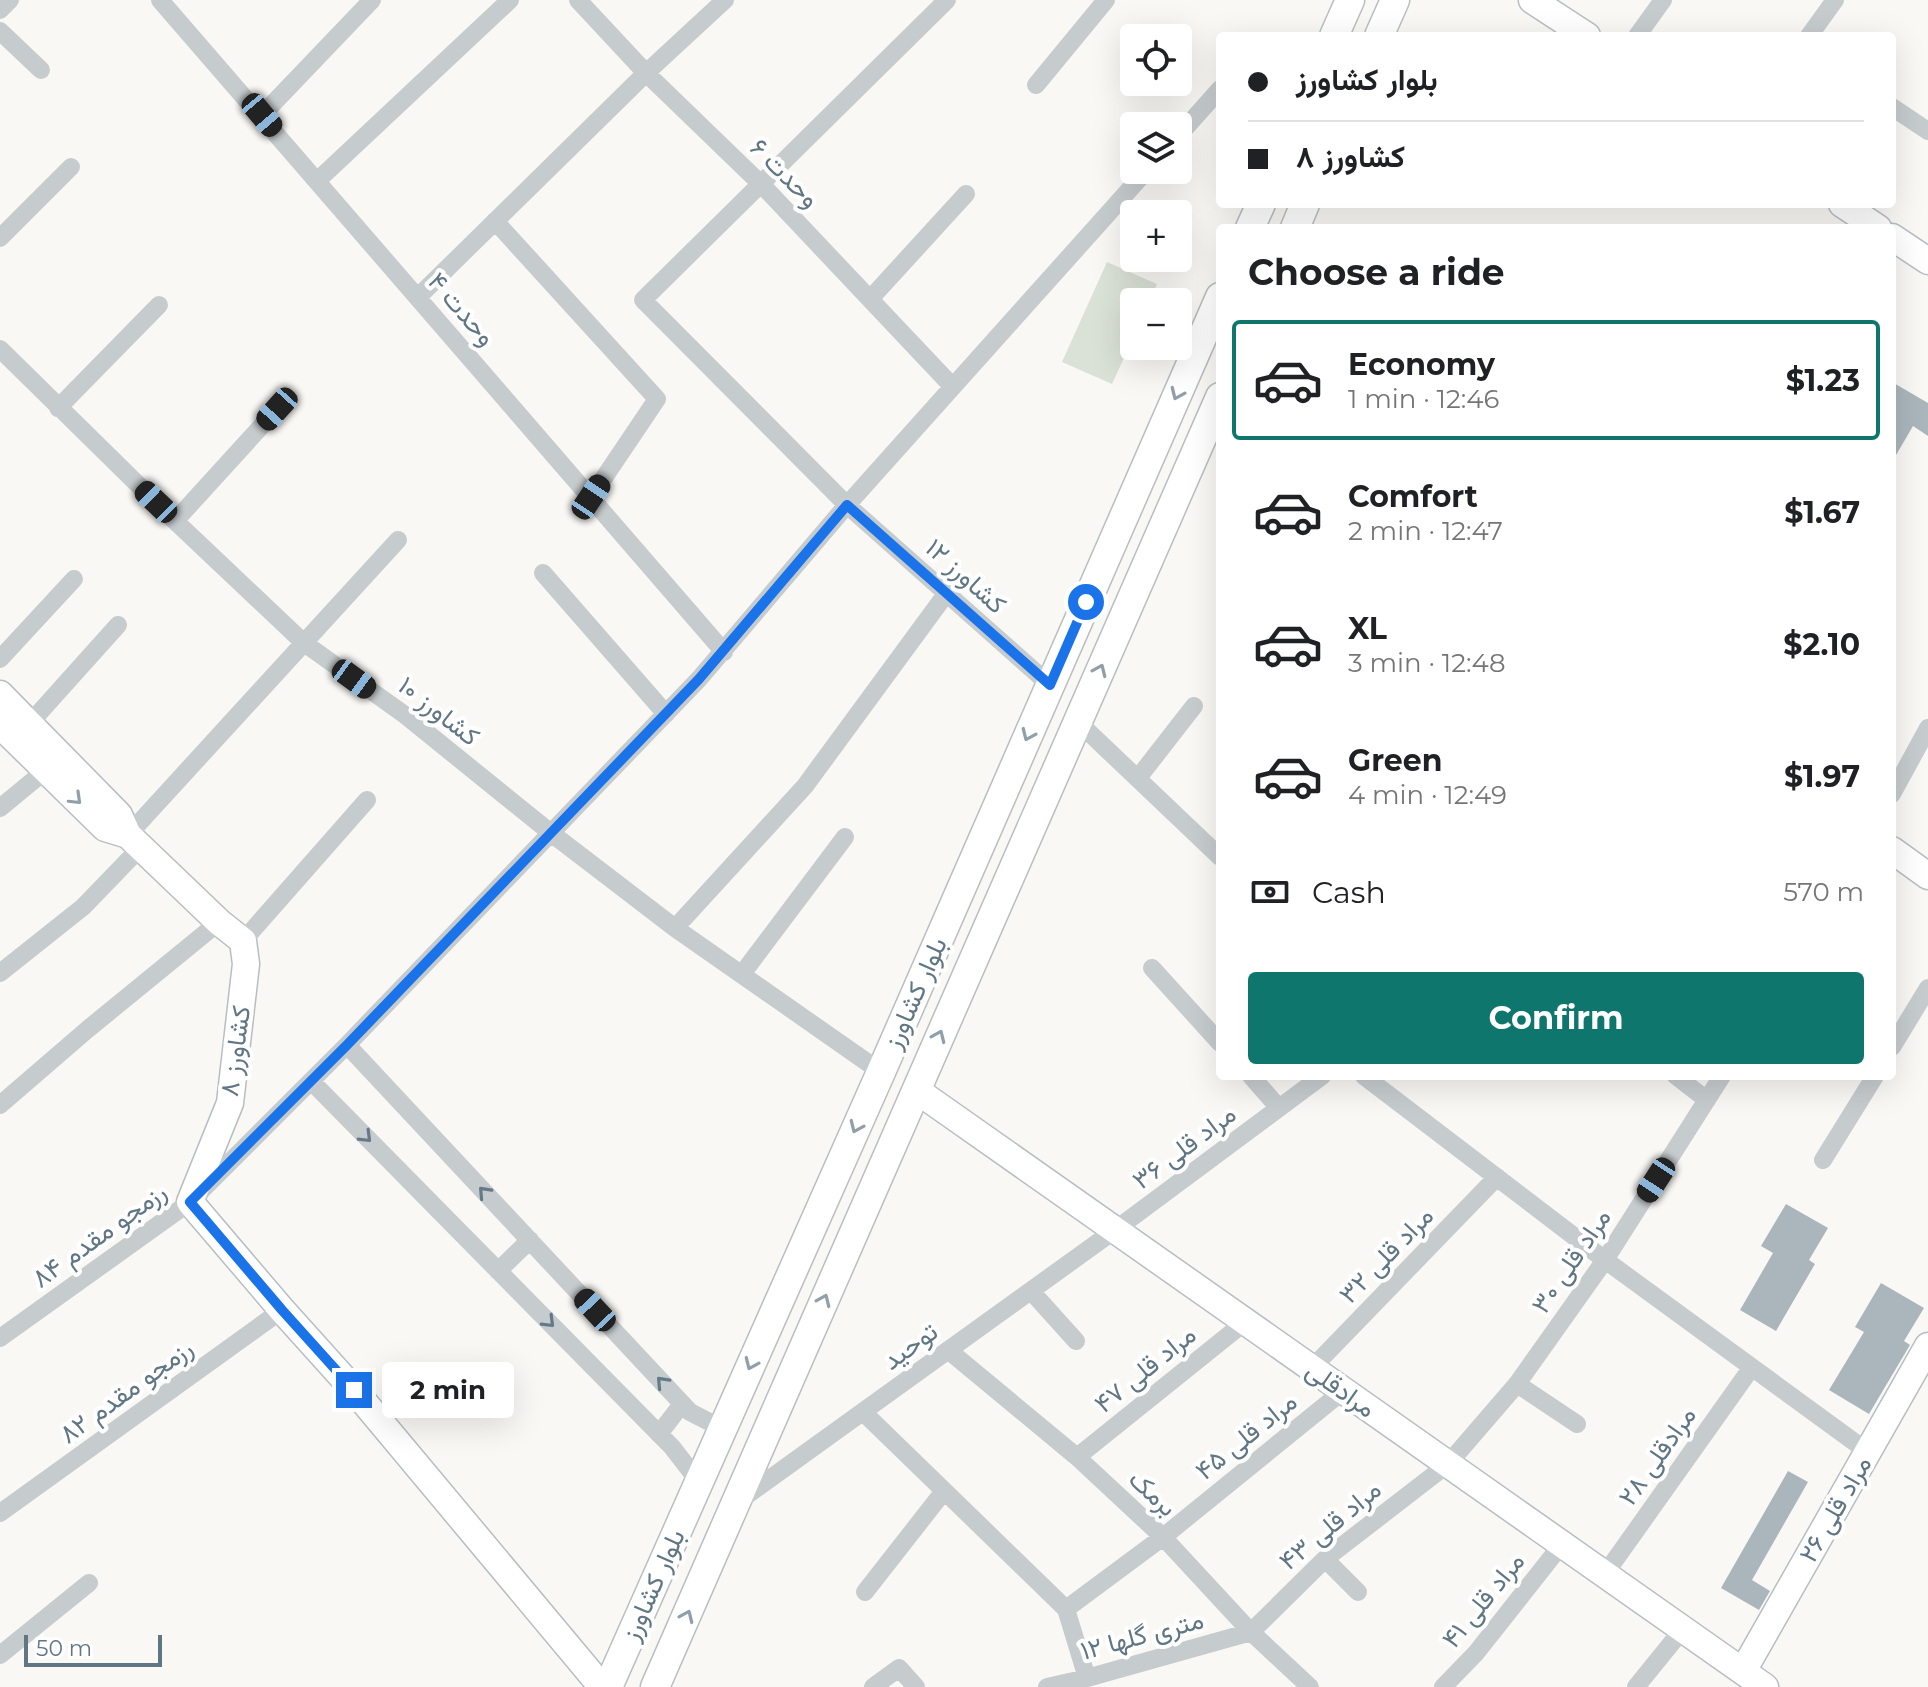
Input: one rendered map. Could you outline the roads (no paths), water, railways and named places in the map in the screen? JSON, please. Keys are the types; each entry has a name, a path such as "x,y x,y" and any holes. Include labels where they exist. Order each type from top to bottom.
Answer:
{"main road":[{"path":"1336,32 1350,0"},
{"path":"1381,32 1395,0"},
{"name":"بلوار کشاورز","path":"608,1687 1216,306"},
{"name":"بلوار کشاورز","path":"655,1687 1216,406"},
{"path":"963,884 999,900"}],"street":[{"path":"0,10 10,0"},
{"name":"وحدت ۴","path":"160,0 724,652"},
{"path":"262,115 372,0"},
{"path":"317,181 510,0"},
{"name":"وحدت ۶","path":"578,0 646,73 762,185 952,386"},
{"path":"418,297 646,73 725,0"},
{"path":"762,185 947,0"},
{"path":"1036,85 1106,0"},
{"path":"1532,0 1581,32"},
{"path":"1640,32 1663,0"},
{"path":"1812,32 1835,0"},
{"path":"0,31 41,70"},
{"path":"1192,120 1216,93"},
{"path":"1896,110 1928,131"},
{"path":"0,238 71,167"},
{"name":"رزمجو مقدم ۸۴","path":"0,1338 190,1202 347,1045 724,652 847,505 1134,184"},
{"name":"کشاورز ۱۲","path":"762,185 643,300 847,505 1050,685"},
{"path":"870,299 966,194"},
{"path":"1848,208 1870,224"},
{"path":"495,221 657,399 591,497"},
{"path":"1896,241 1928,261"},
{"path":"58,408 159,305"},
{"name":"کشاورز ۱۰","path":"0,349 304,643 405,715 675,928 881,1072"},
{"path":"175,521 277,409"},
{"path":"0,973 83,907 135,840 304,643 398,540"},
{"path":"543,573 666,714"},
{"path":"0,659 74,579"},
{"path":"675,928 805,786 946,594"},
{"path":"30,723 118,625"},
{"path":"0,694 30,723 54,763"},
{"path":"1138,778 1194,706"},
{"path":"1077,721 1216,853"},
{"path":"0,725 119,815 135,840 219,922 243,941 367,800"},
{"path":"1896,787 1926,736"},
{"path":"0,808 54,763"},
{"path":"742,974 845,837"},
{"path":"1896,853 1928,876"},
{"path":"0,1105 219,922"},
{"name":"کشاورز ۸","path":"190,1202 230,1103 246,964 243,941"},
{"path":"1152,968 1216,1039"},
{"path":"1896,1040 1928,988"},
{"path":"347,1045 682,1404 690,1412 723,1429"},
{"path":"1254,1080 1279,1108"},
{"name":"مراد قلی ۳۶","path":"1115,1230 1317,1080"},
{"path":"1369,1080 1605,1260 1868,1452"},
{"path":"1681,1080 1707,1100"},
{"name":"مراد قلی ۳۰","path":"1448,1464 1517,1384 1605,1260 1720,1080"},
{"path":"1823,1160 1873,1080"},
{"path":"311,1081 672,1447 699,1482"},
{"name":"مرادقلی","path":"916,1090 1765,1687"},
{"name":"مراد قلی ۳۲","path":"1312,1368 1497,1177"},
{"path":"190,1202 354,1390 602,1687"},
{"name":"توحید","path":"735,1504 1115,1230"},
{"path":"498,1271 530,1240"},
{"path":"1031,1291 1076,1341"},
{"name":"رزمجو مقدم ۸۲","path":"0,1513 282,1310"},
{"name":"مراد قلی ۴۷","path":"1077,1457 1245,1322"},
{"name":"مراد قلی ۲۶","path":"1743,1671 1928,1346"},
{"name":"برمک","path":"948,1350 1077,1457 1163,1537 1251,1632 1310,1687"},
{"name":"مرادقلی ۲۸","path":"1605,1574 1752,1367"},
{"path":"1517,1384 1577,1424"},
{"name":"مراد قلی ۴۵","path":"1066,1609 1163,1537 1343,1391"},
{"path":"659,1434 682,1404"},
{"path":"863,1412 1066,1609 1087,1678"},
{"name":"مراد قلی ۴۳","path":"1251,1632 1325,1559 1448,1464"},
{"path":"865,1592 944,1491"},
{"name":"مراد قلی ۴۱","path":"1443,1687 1476,1653 1562,1544"},
{"path":"1325,1559 1358,1592"},
{"path":"0,1655 89,1583"},
{"path":"1636,1687 1683,1629"},
{"name":"۱۲ متری گلها","path":"1047,1687 1251,1632"},
{"path":"873,1687 899,1668 916,1687"}]}
